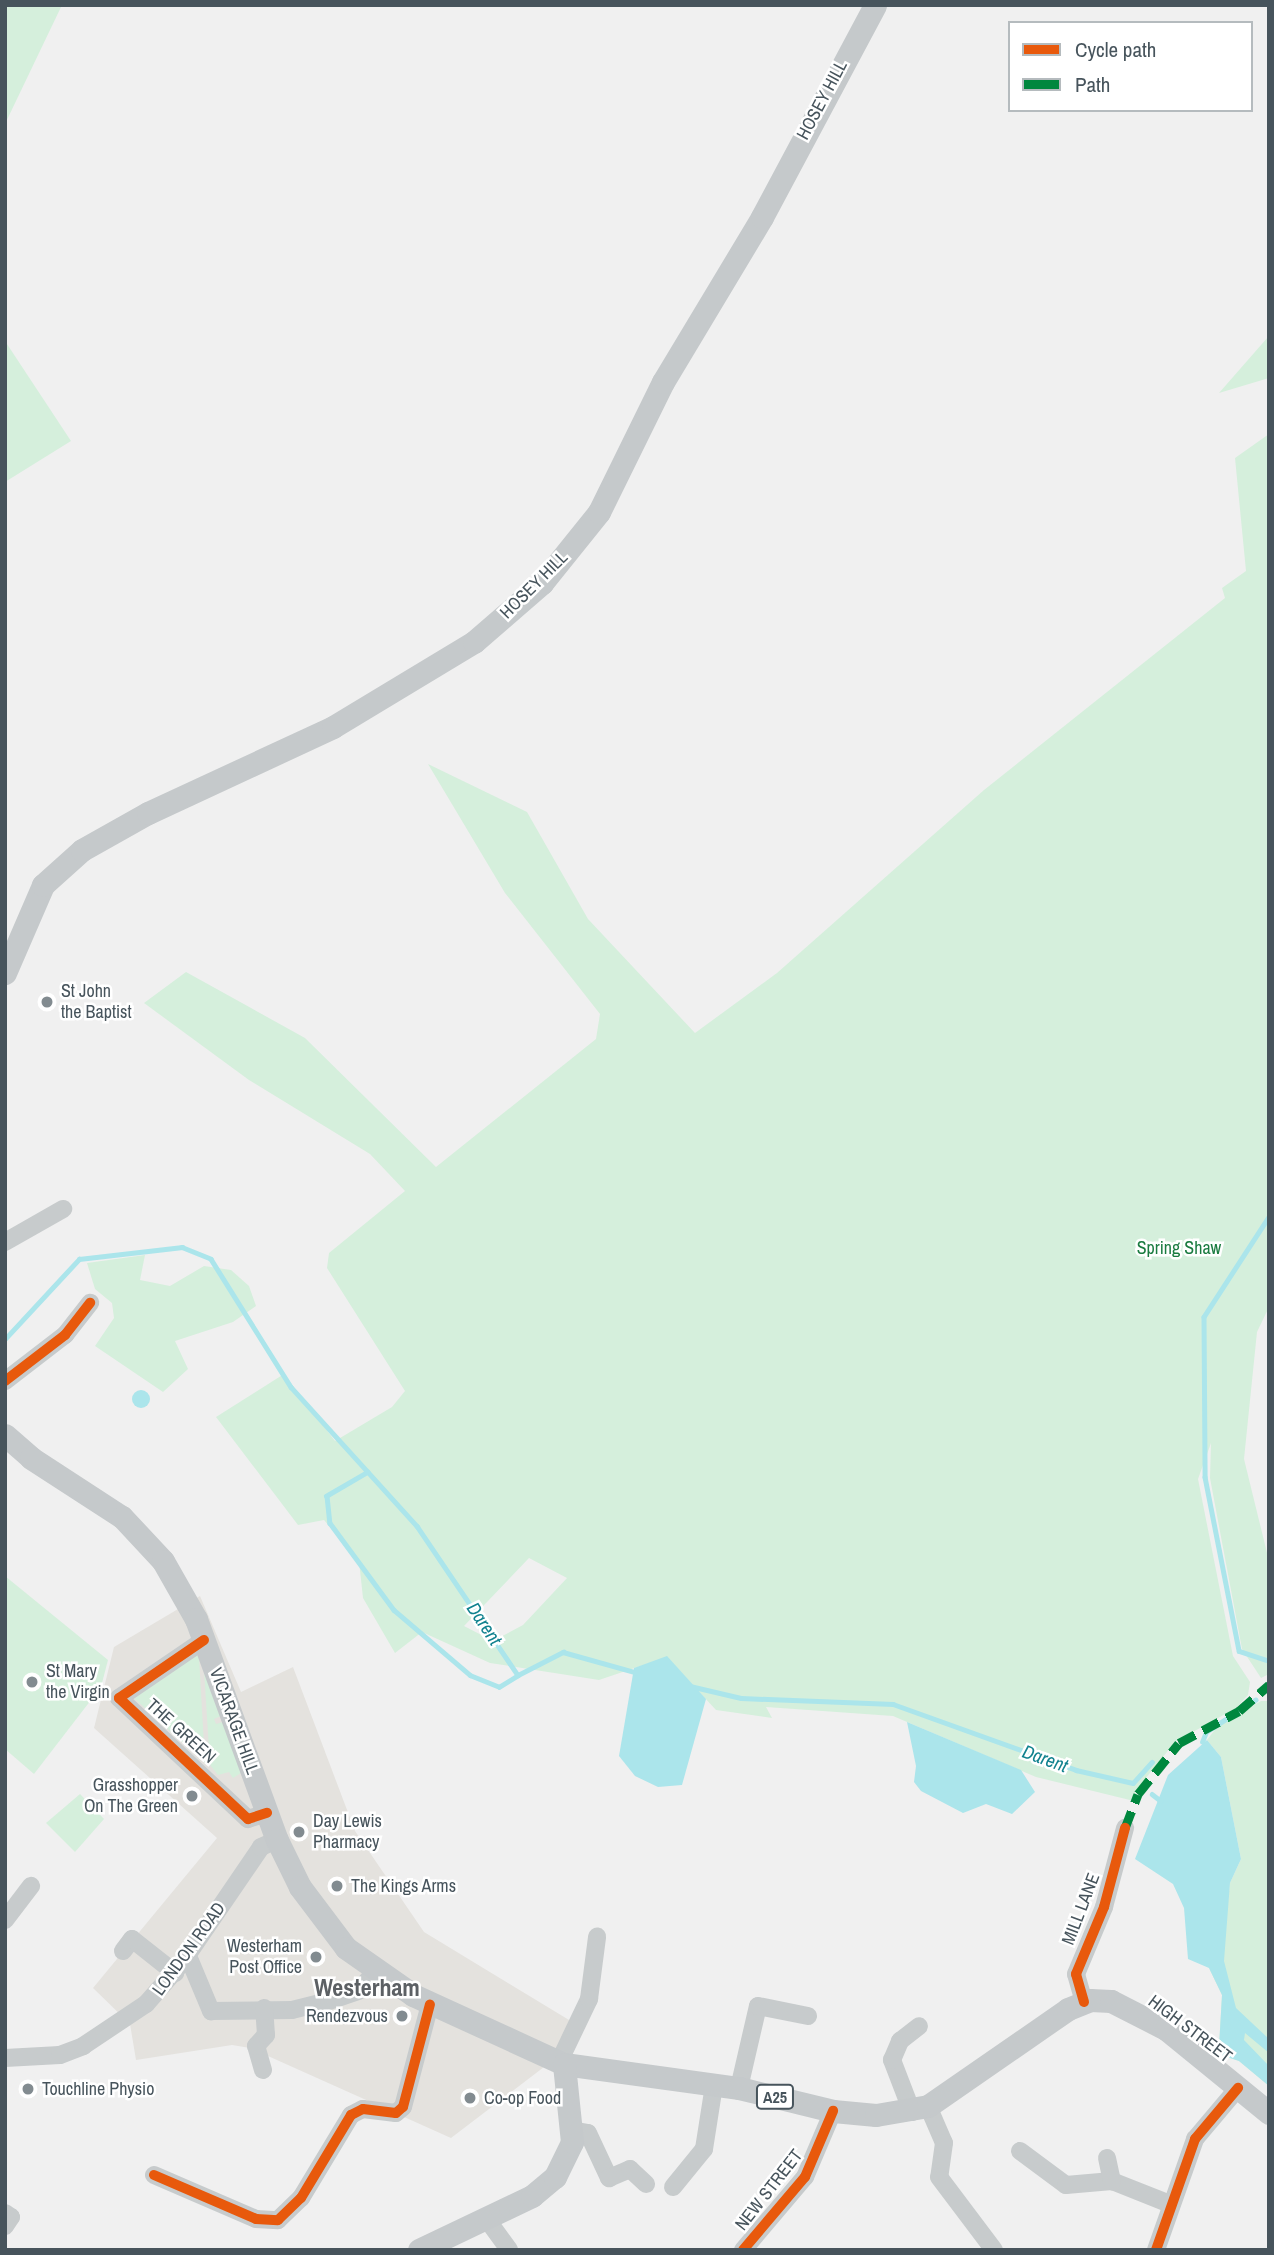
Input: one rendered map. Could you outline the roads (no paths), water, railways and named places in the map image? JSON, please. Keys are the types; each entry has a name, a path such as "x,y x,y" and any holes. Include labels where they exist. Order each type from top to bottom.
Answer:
{"main road":[{"name":"HOSEY HILL","path":"5,973 43,885 82,850 148,813 334,727 474,642 542,583 599,512 663,382 762,217 875,5"},
{"name":"VICARAGE HILL","path":"5,1435 142,1535 174,1576 204,1640 277,1840"},
{"name":"A25","path":"277,1840 300,1887 346,1948 376,1971 430,2004 561,2063 739,2088 833,2111 876,2115 920,2109 1084,2002"},
{"name":"HIGH STREET","path":"1084,2002 1111,2001 1145,2014 1269,2113"},
{"path":"429,2248 545,2188 565,2163 572,2130 561,2063"}],"street":[{"path":"5,1242 63,1209"},
{"path":"5,1381 65,1335 90,1303"},
{"name":"THE GREEN","path":"204,1640 119,1698 248,1819 267,1813"},
{"name":"MILL LANE","path":"1084,2002 1076,1974 1104,1907 1125,1828"},
{"name":"LONDON ROAD","path":"5,2058 43,2059 83,2046 137,2012 175,1973 261,1847 277,1840"},
{"path":"5,1920 31,1886"},
{"path":"561,2063 589,1999 597,1937"},
{"path":"128,1945 175,1973"},
{"path":"187,1956 211,2011 264,2008 292,2010 352,1994 376,1971"},
{"path":"154,2175 256,2219 278,2220 301,2198 351,2115 363,2109 396,2113 403,2107 430,2004"},
{"path":"739,2088 758,2006 808,2016"},
{"path":"263,2070 256,2046 266,2035 264,2008"},
{"path":"919,2026 900,2041 892,2060 920,2109 944,2143 939,2177 994,2250"},
{"path":"673,2187 704,2149 714,2085"},
{"path":"1156,2250 1195,2138 1238,2088"},
{"name":"NEW STREET","path":"743,2250 805,2177 833,2111"},
{"path":"572,2130 588,2133 609,2178 630,2169 646,2184"},
{"path":"1020,2151 1066,2185 1112,2181 1170,2204"},
{"path":"1107,2158 1112,2181"},
{"path":"5,2213 11,2217 5,2226"},
{"path":"486,2218 509,2250"}],"water":[{"path":"137,1390 145,1390 150,1399 148,1406 137,1408 132,1403 132,1395"},
{"path":"667,1656 706,1699 682,1785 658,1787 635,1776 619,1756 634,1668"},
{"path":"907,1722 1021,1770 1035,1792 1012,1814 986,1804 963,1813 921,1791 914,1782 916,1766"},
{"path":"1207,1740 1221,1757 1241,1859 1230,1883 1224,1961 1236,2008 1269,2039 1269,2053 1245,2033 1244,2040 1269,2066 1269,2086 1239,2061 1227,2057 1218,2064 1222,1995 1209,1968 1188,1959 1184,1908 1173,1884 1135,1859 1168,1775"}],"waterway":[{"path":"1269,1217 1204,1317 1205,1477 1239,1651 1269,1661"},
{"name":"Darent","path":"5,1339 79,1259 182,1247 211,1259 291,1387 417,1526 518,1675 563,1652 638,1673"},
{"path":"368,1472 327,1496 330,1523 394,1610 470,1675 499,1687 518,1675"},
{"name":"Darent","path":"690,1686 741,1698 893,1704 1076,1770 1133,1783 1152,1762"},
{"path":"1202,1742 1206,1732 1255,1700"},
{"name":"Darent","path":"1152,1794 1161,1801"}],"place":[{"name":"St John the Baptist","path":"47,1002"},
{"name":"St Mary the Virgin","path":"32,1682"},
{"name":"Grasshopper On The Green","path":"192,1796"},
{"name":"Day Lewis Pharmacy","path":"299,1832"},
{"name":"The Kings Arms","path":"337,1886"},
{"name":"Westerham Post Office","path":"316,1957"},
{"name":"Rendezvous","path":"402,2016"},
{"name":"Touchline Physio","path":"28,2089"},
{"name":"Co-op Food","path":"470,2098"}],"district":[{"name":"Westerham","path":"367,1988"}],"park label":[{"name":"Spring Shaw","path":"1179,1248"}]}
